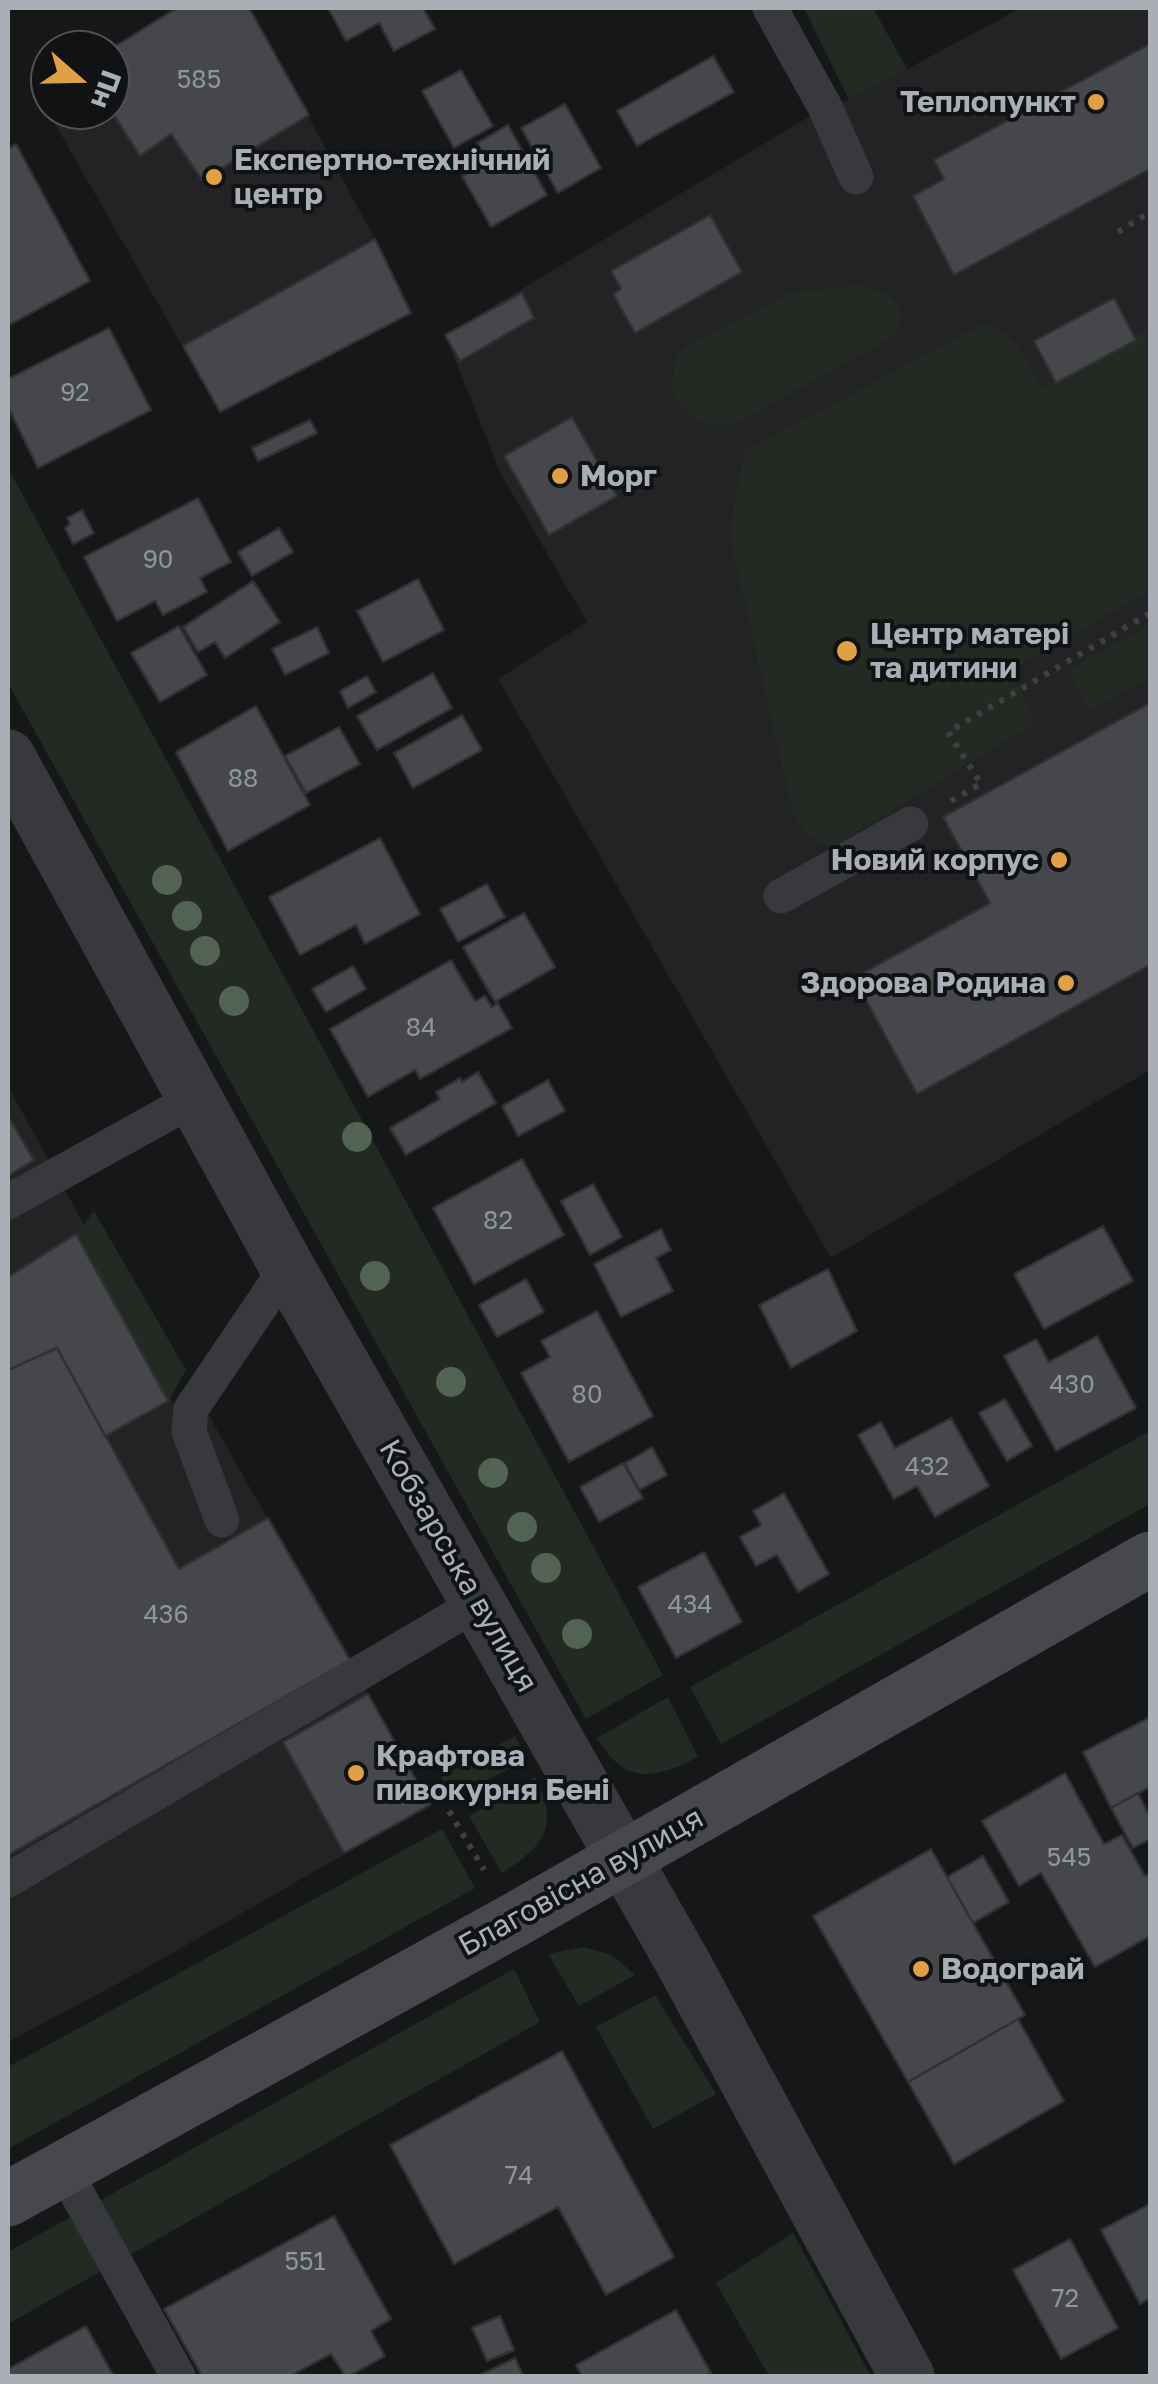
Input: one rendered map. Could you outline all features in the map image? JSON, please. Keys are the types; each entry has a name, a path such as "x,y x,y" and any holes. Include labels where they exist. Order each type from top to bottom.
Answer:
{"main road":[{"name":"Благовісна вулиця","path":"8,2199 1150,1559"}],"street":[{"name":"Кобзарська вулиця","path":"8,756 194,1099 701,1996 908,2376"}],"lane":[{"path":"770,8 825,107 856,177"},
{"path":"781,896 910,824"},
{"path":"8,1202 194,1099"},
{"path":"222,1520 189,1430 190,1409 287,1266"},
{"path":"8,1880 480,1602"},
{"path":"63,2168 178,2376"}],"path":[{"path":"1118,232 1150,212"},
{"path":"910,824 981,784 948,732 1150,613"},
{"path":"449,1811 490,1880"}],"shaded area":[{"name":"Експертно-технічний центр","path":"177,8 249,8 411,313 220,412 58,130 130,130 130,37"},
{"path":"804,8 873,8 907,69 849,100"},
{"name":"Центр матері та дитини","path":"1021,8 1150,8 1150,1070 831,1258 498,679 587,622 501,474 445,335 825,107 849,100"},
{"path":"859,285 887,296 899,308 899,326 893,337 728,424 708,424 692,416 671,392 675,360 687,346 790,293"},
{"path":"981,325 1011,339 1041,387 1150,328 1150,591 1013,668 1034,724 832,847 807,834 792,809 729,533 745,451"},
{"path":"8,468 663,1675 586,1719 8,683"},
{"path":"1150,625 1150,677 1090,711 1068,670"},
{"path":"8,1086 147,1340 173,1403 208,1414 430,1805 143,1970 8,2042"},
{"path":"94,1211 186,1370 168,1401 76,1234"},
{"path":"1150,1431 1150,1504 721,1744 690,1687"},
{"path":"668,1697 698,1757 654,1773 629,1771 618,1764 597,1738"},
{"path":"515,1736 527,1759 453,1799 441,1777"},
{"path":"535,1777 546,1808 544,1833 529,1853 502,1873 469,1816"},
{"path":"442,1829 475,1888 8,2149 8,2067"},
{"path":"583,1947 612,1955 635,1975 579,2006 548,1954"},
{"path":"514,1969 540,2022 8,2324 8,2252"},
{"path":"655,1995 716,2094 653,2129 596,2027"},
{"path":"793,2233 871,2376 769,2376 716,2283"}],"building":[{"path":"177,8 249,8 309,115 202,180 171,134 140,156 123,130 130,130 130,37"},
{"path":"328,8 423,8 435,29 394,51 379,23 346,41"},
{"name":"Теплопункт","path":"1150,44 1150,169 954,275 913,196 944,179 934,160"},
{"path":"713,56 734,92 637,146 617,111"},
{"path":"461,70 493,126 454,148 422,91"},
{"path":"565,104 601,168 558,193 521,128"},
{"path":"508,125 547,195 491,227 462,176 488,162 477,143"},
{"path":"16,144 90,281 11,324 8,149"},
{"path":"710,215 742,272 635,333 613,294 621,289 611,271"},
{"path":"375,239 411,313 220,412 183,346"},
{"path":"522,293 534,318 460,361 445,335"},
{"path":"1114,298 1136,340 1056,383 1034,341"},
{"path":"109,328 151,410 38,468 8,407 8,379"},
{"name":"Морг","path":"572,417 617,496 549,535 504,456"},
{"path":"310,420 317,433 258,461 252,448"},
{"path":"198,498 231,562 200,578 207,592 163,615 155,601 117,621 84,557"},
{"path":"82,510 94,533 73,544 65,528 70,524 67,518"},
{"path":"279,528 293,552 252,576 238,552"},
{"path":"418,579 444,630 383,662 357,611"},
{"path":"253,581 280,622 225,658 215,642 198,652 183,627"},
{"path":"179,626 207,675 160,702 131,653"},
{"path":"317,627 329,653 285,675 272,649"},
{"path":"433,673 452,708 377,750 357,716"},
{"path":"367,676 376,692 348,708 340,691"},
{"name":"Новий корпус","path":"1150,703 1150,965 917,1094 854,978 990,903 943,817"},
{"path":"256,706 310,805 228,851 176,752"},
{"path":"462,715 482,750 413,788 394,753"},
{"path":"339,727 360,764 306,793 285,756"},
{"path":"380,838 420,914 365,944 356,925 300,955 269,897"},
{"path":"487,884 505,917 458,942 440,909"},
{"path":"524,913 555,967 495,1002 463,947"},
{"path":"451,960 475,1001 485,996 492,1007 498,1003 512,1028 420,1079 415,1070 368,1097 330,1029"},
{"path":"353,966 366,989 326,1012 312,989"},
{"path":"478,1072 496,1103 406,1155 390,1128 440,1099 436,1092"},
{"path":"548,1080 565,1111 518,1136 502,1106"},
{"path":"8,1116 34,1160 8,1176"},
{"path":"522,1159 564,1235 474,1284 433,1208"},
{"path":"593,1184 622,1237 590,1255 561,1201"},
{"path":"1103,1226 1133,1281 1044,1329 1014,1274"},
{"path":"661,1229 671,1250 656,1258 673,1291 621,1317 594,1264"},
{"path":"76,1234 168,1401 105,1436 57,1348 8,1370 8,1277"},
{"path":"828,1269 857,1331 791,1368 759,1305"},
{"path":"526,1279 544,1312 497,1337 479,1305"},
{"path":"597,1311 653,1416 569,1462 521,1373 550,1357 541,1341"},
{"path":"1097,1336 1136,1408 1056,1451 1004,1356 1036,1339 1049,1362"},
{"path":"57,1348 179,1569 268,1518 350,1660 8,1855 8,1370"},
{"path":"1005,1399 1032,1446 1007,1461 979,1413"},
{"path":"951,1418 989,1486 935,1517 917,1486 894,1499 858,1435 881,1422 895,1448"},
{"path":"652,1447 667,1475 639,1490 625,1463"},
{"path":"623,1463 643,1498 599,1522 580,1487"},
{"path":"784,1493 829,1574 798,1592 777,1555 756,1566 740,1537 761,1525 753,1511"},
{"path":"704,1552 742,1622 676,1658 638,1587"},
{"name":"Крафтова пивокурня Бені","path":"368,1694 430,1805 344,1853 283,1742"},
{"path":"1150,1717 1150,1787 1111,1808 1083,1752"},
{"path":"1065,1773 1104,1844 1122,1835 1145,1876 1150,1873 1150,1936 1095,1967 1041,1873 1019,1886 982,1821"},
{"path":"1138,1793 1150,1817 1150,1839 1133,1848 1111,1808"},
{"name":"Водограй","path":"931,1849 1025,2015 908,2082 813,1916"},
{"path":"983,1856 1009,1902 973,1923 947,1877"},
{"path":"1018,2019 1064,2101 954,2164 908,2082"},
{"path":"562,2051 674,2257 606,2295 558,2207 454,2264 390,2145"},
{"path":"1150,2204 1150,2298 1140,2304 1101,2230"},
{"path":"334,2216 391,2319 371,2331 385,2356 349,2376 345,2376 331,2354 290,2376 202,2376 164,2309"},
{"path":"1070,2239 1118,2328 1061,2359 1013,2270"},
{"path":"676,2310 711,2373 582,2376 576,2365"},
{"path":"500,2316 514,2350 487,2361 472,2328"},
{"path":"86,2326 113,2375 8,2376 8,2369"},
{"path":"515,2358 523,2376 478,2376"}],"place":[{"name":"Теплопункт","path":"1096,102"},
{"name":"Експертно-технічний центр","path":"214,177"},
{"name":"Морг","path":"560,476"},
{"name":"Центр матері та дитини","path":"847,651"},
{"name":"Новий корпус","path":"1059,860"},
{"name":"Здорова Родина","path":"1066,983"},
{"name":"Крафтова пивокурня Бені","path":"356,1773"},
{"name":"Водограй","path":"921,1969"}]}
